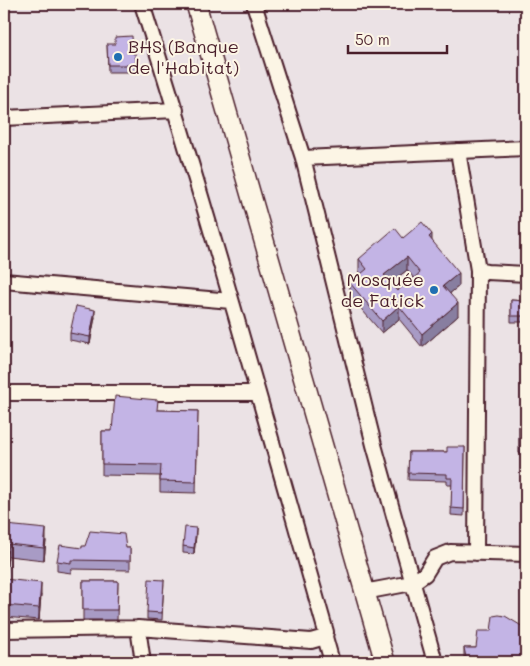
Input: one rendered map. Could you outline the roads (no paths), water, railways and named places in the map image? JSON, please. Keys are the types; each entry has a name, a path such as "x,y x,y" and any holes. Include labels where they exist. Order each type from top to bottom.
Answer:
{"street":[{"path":"142,4 176,110 258,393 326,632 325,637 332,662"},
{"path":"196,4 384,662"},
{"path":"254,4 303,158 374,445 435,662"},
{"path":"4,118 176,110"},
{"path":"303,158 526,148"},
{"path":"458,151 478,270 476,553"},
{"path":"478,270 526,274"},
{"path":"4,281 231,301"},
{"path":"4,393 258,393"},
{"path":"364,592 412,583 425,574 435,558 450,552 526,554"},
{"path":"4,630 138,628 311,641 325,637"},
{"path":"138,628 143,662"}],"place":[{"name":"BHS (Banque de l'Habitat)","path":"118,57"},
{"name":"Mosquée de Fatick","path":"434,290"}]}
